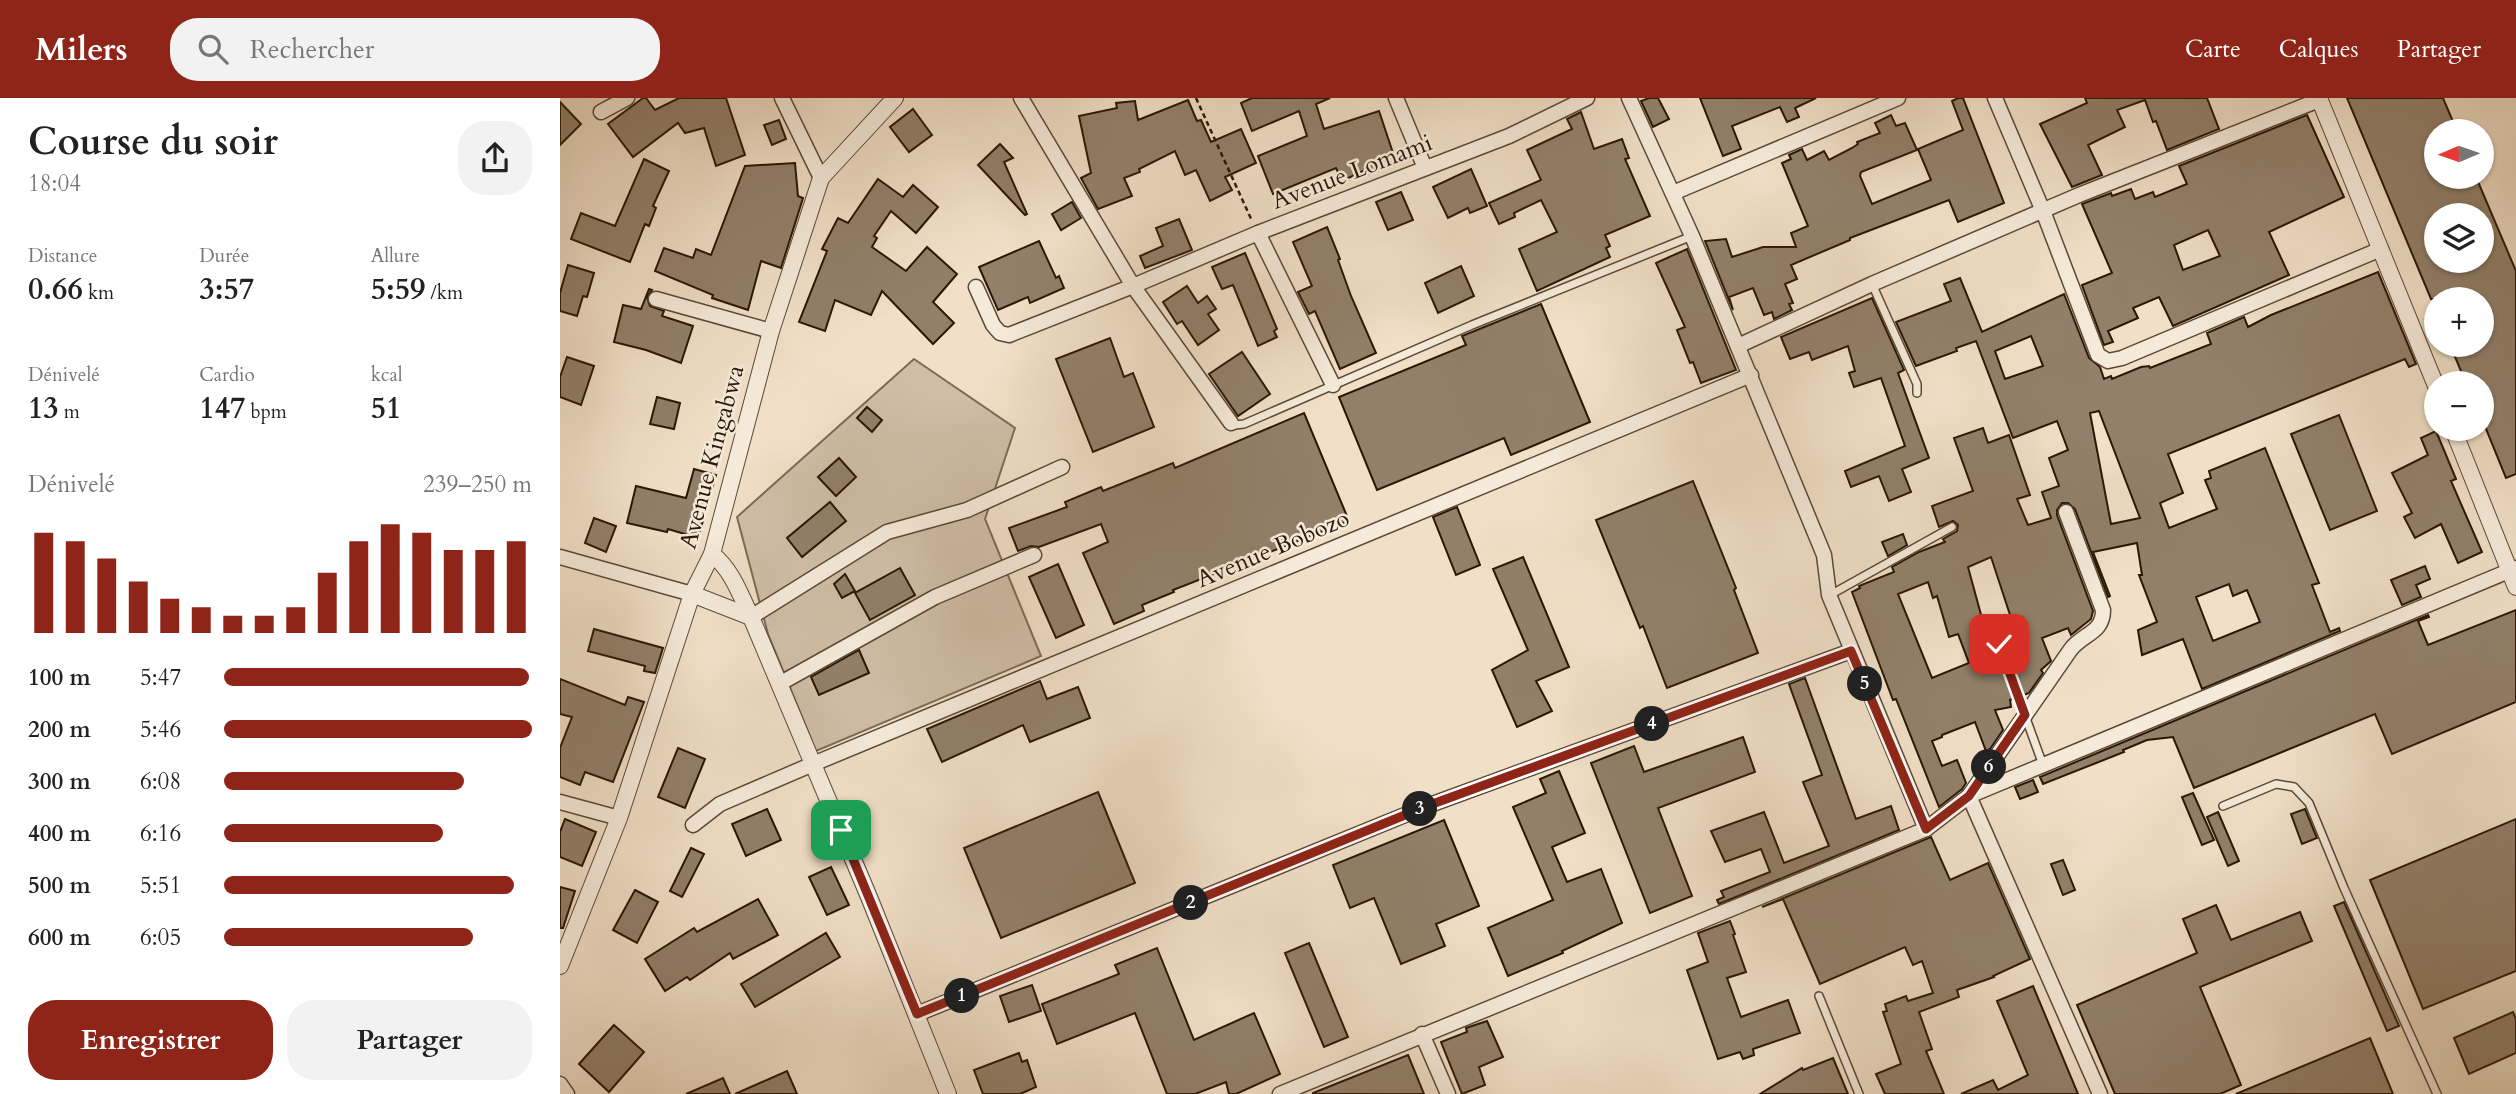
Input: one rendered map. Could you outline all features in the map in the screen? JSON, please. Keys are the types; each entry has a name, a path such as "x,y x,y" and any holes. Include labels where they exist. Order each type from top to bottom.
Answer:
{"street":[{"path":"601,112 627,98"},
{"path":"782,98 821,178"},
{"name":"Avenue Kingabwa","path":"560,966 619,818 692,594 712,554 771,331 821,178 895,98"},
{"path":"1021,98 1133,286 1231,423"},
{"path":"1396,98 1425,168"},
{"name":"Avenue Lomami","path":"976,287 993,325 1000,333 1009,335 1258,233 1508,136 1587,98"},
{"path":"1629,98 1673,192 1751,375 1824,555 1829,595 1926,829"},
{"path":"1673,192 1898,98"},
{"path":"1995,98 2043,211 2098,355 2108,361 2122,358 2381,249"},
{"path":"1738,346 1872,284 2043,211 2319,99 2430,371"},
{"path":"1258,233 1333,385"},
{"path":"656,299 771,331"},
{"name":"Avenue Bobozo","path":"693,825 720,804 813,764 1751,375"},
{"path":"2458,441 2513,570 2516,587"},
{"path":"751,617 887,532 967,510 1062,467"},
{"path":"1969,796 2071,649 2078,640 2100,627 2103,610 2066,512"},
{"path":"712,554 732,576 751,617 948,1094"},
{"path":"779,684 935,597 1034,555"},
{"path":"560,557 692,594 751,617"},
{"path":"1280,1094 1926,829 1969,796 2513,570"},
{"path":"917,1014 1427,806 1851,651"},
{"path":"1969,796 2100,1094"},
{"path":"560,802 619,818"},
{"path":"1422,1034 1448,1094"},
{"path":"560,1084 567,1094"}],"lane":[{"path":"1231,423 1244,424 1472,325 1692,236"},
{"path":"1872,284 1917,384 1917,393"},
{"path":"1829,595 1952,527"},
{"path":"1999,644 2043,765"},
{"path":"2223,806 2276,785 2294,787 2309,803 2344,888 2437,1094"},
{"path":"1819,996 1859,1094"}],"path":[{"path":"1196,98 1258,233"}],"shaded area":[{"path":"914,359 1015,428 985,519 1041,656 816,751 768,634 737,517"}],"building":[{"path":"646,98 655,110 679,98 726,98 745,155 716,166 704,128 685,133 678,123 633,157 608,124"},
{"path":"1252,98 1330,98 1316,104 1324,129 1379,111 1396,162 1365,175 1363,171 1342,181 1336,168 1273,194 1258,156 1307,136 1299,111 1252,131 1241,103"},
{"path":"1658,98 1669,119 1653,127 1641,101"},
{"path":"1700,98 1816,98 1795,108 1799,117 1787,122 1780,107 1732,126 1741,149 1723,156"},
{"path":"1963,98 2004,203 1958,222 1949,200 1850,238 1791,265 1797,279 1785,284 1793,303 1789,304 1792,310 1774,319 1772,312 1764,315 1753,288 1729,297 1733,310 1705,241 1726,239 1732,257 1763,247 1796,247 1791,233 1808,226 1782,163 1791,159 1789,155 1802,149 1807,160 1824,151 1829,160 1852,148 1857,142 1880,133 1875,123 1891,115 1896,126 1905,123 1917,150 1861,172 1860,176 1872,204 1931,180 1918,149 1963,130 1952,101"},
{"path":"2085,98 2207,98 2219,129 2167,150 2145,100 2117,110 2125,127 2088,145 2102,175 2072,187 2040,124 2087,103"},
{"path":"2347,98 2443,98 2452,119 2424,119 2424,189 2481,189 2487,203 2424,203 2424,273 2494,273 2494,219 2516,271 2516,474 2506,478 2491,441 2494,441 2494,371 2461,371 2455,357 2494,357 2494,287 2426,287"},
{"path":"1188,100 1197,121 1201,120 1211,142 1241,129 1256,163 1225,177 1232,190 1210,201 1196,170 1185,175 1175,151 1139,169 1140,172 1124,178 1132,196 1098,209 1081,178 1091,173 1079,116 1117,108 1116,103 1135,101 1138,120"},
{"path":"560,102 581,124 560,145"},
{"path":"913,109 932,135 909,152 890,127"},
{"path":"1581,112 1594,149 1622,139 1629,158 1625,159 1650,216 1605,235 1610,246 1606,248 1610,257 1537,291 1519,249 1557,232 1541,200 1514,213 1515,217 1499,224 1489,203 1541,180 1527,150 1572,129 1567,119"},
{"path":"2307,115 2344,197 2269,232 2289,275 2173,326 2159,297 2133,308 2138,318 2108,331 2113,342 2104,345 2082,285 2112,273 2082,204 2131,189 2135,199 2153,192 2155,197 2187,184 2179,166","holes":["2208,230 2220,256 2183,270 2174,245"]},
{"path":"779,120 786,139 772,145 764,125"},
{"path":"1000,144 1013,158 1004,162 1027,214 1025,215 978,165"},
{"path":"644,159 669,171 653,206 656,208 649,226 645,224 630,262 571,239 581,213 615,226"},
{"path":"795,163 798,196 803,198 781,268 761,261 748,310 712,298 713,295 655,271 664,248 693,258 696,249 711,255 745,166"},
{"path":"1471,169 1487,206 1470,213 1468,208 1448,218 1433,187"},
{"path":"878,179 903,197 913,185 938,207 916,233 891,211 874,236 877,238 872,247 906,271 927,247 957,274 933,302 954,323 933,344 882,291 871,315 835,300 825,331 799,322 827,251 822,249 838,218 848,223"},
{"path":"1401,192 1413,220 1388,230 1376,202"},
{"path":"1072,202 1081,218 1061,230 1052,214"},
{"path":"1179,219 1192,250 1145,268 1140,256 1163,246 1156,228"},
{"path":"1327,227 1351,296 1376,353 1340,369 1315,311 1309,314 1298,292 1312,286 1293,242"},
{"path":"1039,241 1056,278 1059,276 1064,288 1030,303 1028,297 998,310 979,267"},
{"path":"1687,249 1736,370 1701,383 1677,330 1685,327 1656,263"},
{"path":"1245,253 1277,329 1274,331 1277,337 1258,346 1233,285 1222,289 1212,267"},
{"path":"568,265 594,273 587,297 583,296 577,316 560,311 560,293"},
{"path":"1461,266 1474,296 1438,313 1425,283"},
{"path":"2378,272 2416,364 2409,367 2405,359 2168,454 2183,493 2160,503 2169,528 2217,509 2205,480 2211,478 2209,471 2265,448 2319,583 2312,585 2330,632 2339,628 2340,631 2202,689 2183,639 2142,655 2138,630 2157,622 2139,575 2142,575 2137,543 2093,552 2110,596 2108,597 2075,509 2068,503 2062,503 2057,515 2093,611 2091,619 2071,635 2068,628 2042,638 2051,661 2041,670 2043,673 2029,693 2024,695 2004,641 1999,638 1994,641 1993,646 2013,699 2010,700 2011,707 1995,710 2003,730 1986,751 1975,722 1932,741 1942,766 1957,760 1966,783 1939,807 1896,699 1893,700 1852,592 1860,588 1859,586 1894,572 1892,567 1945,542 1943,539 1957,531 1958,525 1953,521 1939,527 1932,506 1973,491 1954,438 1983,428 1988,443 2009,435 2030,495 2017,499 2028,525 2051,518 2042,492 2059,486 2049,458 2068,450 2057,421 2013,438 1976,341 1916,366 1896,322 1951,301 1944,284 1960,278 1982,332 2064,294 2089,358 2100,367 2104,379 2111,376 2112,379 2141,367 2150,368 2211,344 2207,333 2244,317 2248,327","holes":["2031,336 2043,366 2005,379 1995,351","2099,411 2140,518 2111,524 2090,413","1991,557 2013,624 1990,633 1983,622 1968,567","1928,582 1933,598 1937,596 1949,637 1958,634 1969,663 1932,678 1898,594","2229,584 2233,596 2247,590 2260,622 2213,641 2196,597"]},
{"path":"1187,286 1198,303 1207,296 1216,309 1208,314 1219,330 1198,345 1182,321 1177,324 1163,302"},
{"path":"649,289 652,290 647,297 650,306 664,311 662,316 693,326 681,363 614,342 623,305 641,309"},
{"path":"1872,298 1904,370 1898,373 1929,458 1902,469 1911,492 1889,501 1879,476 1851,487 1845,471 1905,446 1881,378 1854,387 1849,373 1855,371 1848,346 1812,360 1809,352 1790,359 1781,337"},
{"path":"1541,304 1590,422 1511,455 1504,438 1377,490 1339,397 1466,345 1462,336"},
{"path":"1110,338 1124,377 1133,373 1154,427 1093,452 1056,359"},
{"path":"1242,352 1270,394 1238,416 1209,374"},
{"path":"567,357 594,366 581,405 560,397 560,377"},
{"path":"657,397 680,403 674,429 650,424"},
{"path":"867,407 882,420 872,432 857,418"},
{"path":"1304,413 1349,521 1173,590 1174,592 1142,605 1144,611 1114,624 1083,553 1108,542 1101,524 1039,547 1031,546 1018,551 1009,528 1067,507 1065,502 1101,487 1103,491 1173,463 1175,468"},
{"path":"2339,415 2377,511 2330,530 2291,434"},
{"path":"2424,437 2424,441 2440,441 2456,479 2451,481 2482,552 2458,563 2441,524 2415,538 2404,517 2412,513 2392,473 2428,455 2421,438"},
{"path":"839,458 856,477 836,496 818,477"},
{"path":"694,469 716,475 698,538 668,529 667,532 627,523 636,486 686,498"},
{"path":"1693,481 1736,588 1734,590 1758,653 1667,688 1596,520"},
{"path":"830,502 846,521 802,557 787,538"},
{"path":"1457,507 1480,565 1456,575 1433,517"},
{"path":"594,518 616,526 606,552 585,543"},
{"path":"1903,534 1907,545 1888,556 1882,542"},
{"path":"1523,557 1569,667 1536,681 1552,711 1517,727 1492,670 1528,650 1493,569"},
{"path":"1058,564 1084,625 1056,638 1029,577"},
{"path":"2425,566 2430,579 2416,585 2421,597 2402,605 2391,580"},
{"path":"900,568 915,595 870,620 855,593"},
{"path":"845,574 855,591 842,598 834,584"},
{"path":"2516,610 2516,702 2392,754 2375,714 2194,788 2173,737 2147,740 2043,784 2040,777 2428,615 2429,617 2418,621 2428,645"},
{"path":"594,629 663,648 655,673 644,671 645,666 588,651"},
{"path":"859,650 869,673 819,695 811,677"},
{"path":"1805,678 1856,819 1891,806 1899,830 1719,904 1717,900 1724,897 1721,891 1770,872 1761,849 1725,862 1711,831 1764,812 1784,863 1829,846 1803,782 1822,775 1789,684"},
{"path":"560,679 625,705 628,697 644,702 613,782 585,772 580,785 560,777 560,748 572,717 560,714"},
{"path":"1040,681 1047,699 1078,687 1090,718 1030,742 1023,725 942,762 927,729"},
{"path":"1743,737 1755,772 1658,808 1692,896 1650,913 1591,763 1634,746 1644,772"},
{"path":"678,748 705,759 685,808 658,797"},
{"path":"1559,771 1585,833 1552,847 1567,882 1601,869 1622,923 1562,951 1563,953 1508,976 1488,928 1553,900 1513,807 1546,793 1540,779"},
{"path":"2033,780 2038,792 2020,799 2015,787"},
{"path":"1098,792 1135,883 1001,938 964,848"},
{"path":"2193,793 2214,840 2202,845 2182,797"},
{"path":"767,809 781,840 746,856 732,824"},
{"path":"2305,809 2317,838 2302,844 2291,814"},
{"path":"2218,812 2239,861 2228,866 2207,817"},
{"path":"565,819 596,832 582,866 560,857 560,832"},
{"path":"2516,819 2516,971 2423,1009 2370,880"},
{"path":"1444,820 1479,906 1436,924 1445,946 1401,964 1374,898 1350,908 1333,865"},
{"path":"1931,837 1950,880 1988,863 2030,959 1994,977 1957,990 1959,997 1919,1012 1932,1049 1926,1051 1944,1094 1885,1094 1876,1074 1901,1064 1883,1012 1887,1011 1885,1004 1906,996 1908,1001 1933,993 1922,961 1913,965 1905,947 1820,984 1783,899 1762,907"},
{"path":"691,848 704,854 682,897 670,891"},
{"path":"2063,860 2075,890 2063,895 2051,864"},
{"path":"831,867 849,905 827,915 809,877"},
{"path":"560,887 575,891 563,928 560,928"},
{"path":"635,890 658,902 637,943 613,930"},
{"path":"758,899 778,935 733,959 730,953 690,980 687,977 665,991 645,959 694,928 697,932"},
{"path":"2344,902 2399,1026 2387,1031 2334,906"},
{"path":"2216,905 2231,940 2300,912 2312,941 2200,987 2241,1085 2220,1094 2115,1094 2077,1005 2197,953 2183,919"},
{"path":"1730,921 1746,972 1727,978 1741,1017 1788,1000 1800,1033 1753,1049 1754,1055 1743,1059 1740,1052 1718,1059 1687,970 1708,962 1698,933"},
{"path":"826,933 840,957 755,1007 741,984"},
{"path":"1309,943 1348,1037 1324,1047 1285,953"},
{"path":"1157,948 1194,1040 1254,1013 1280,1074 1236,1094 1229,1094 1226,1082 1195,1094 1167,1094 1135,1013 1057,1044 1042,1004 1119,974 1115,965"},
{"path":"1032,985 1041,1011 1009,1022 1000,996"},
{"path":"2033,986 2078,1094 1961,1094 1993,1080 1998,1090 2028,1075 1997,1001"},
{"path":"2513,1012 2516,1019 2516,1053 2469,1074 2454,1038"},
{"path":"1487,1021 1503,1057 1479,1067 1485,1085 1462,1094 1441,1042 1467,1032 1466,1028"},
{"path":"614,1025 644,1052 609,1092 579,1064"},
{"path":"2370,1038 2393,1094 2236,1094"},
{"path":"1019,1053 1022,1062 1027,1060 1036,1087 1020,1094 983,1094 974,1070"},
{"path":"1408,1055 1424,1094 1313,1094 1313,1093"},
{"path":"1833,1058 1848,1094 1760,1094 1802,1068 1803,1070"},
{"path":"787,1071 797,1094 735,1094"},
{"path":"723,1078 730,1094 686,1094"}],"route":[{"path":"841,830 917,1014 1427,806 1851,651 1926,829 1969,796 2025,715 1999,644"}]}
